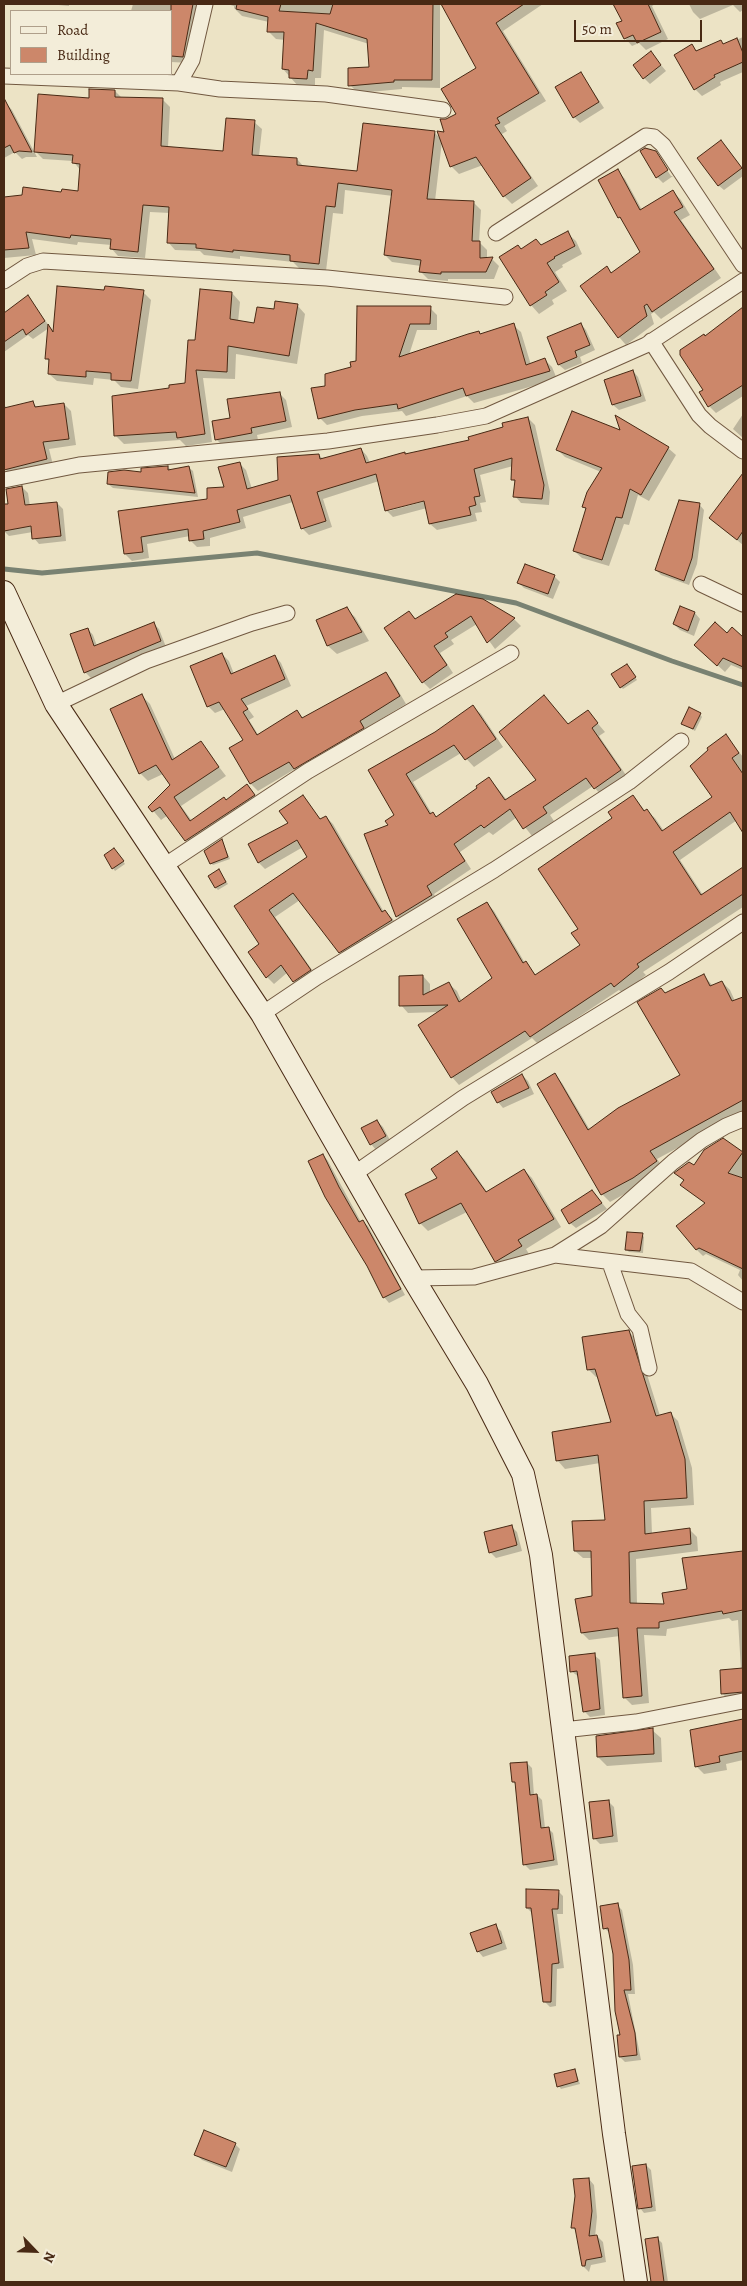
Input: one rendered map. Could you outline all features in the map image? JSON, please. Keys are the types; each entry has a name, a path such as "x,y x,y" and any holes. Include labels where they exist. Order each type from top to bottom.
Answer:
{"main road":[{"path":"4,592 56,704 262,1014 413,1278 495,1416 523,1474 541,1555 636,2282"}],"street":[{"path":"179,83 192,60 205,4"},
{"path":"4,76 179,83 220,89 326,94 443,110"},
{"path":"496,232 646,136 654,137 663,145 743,265"},
{"path":"4,281 27,266 43,261 327,278 505,297"},
{"path":"4,480 79,465 328,442 437,426 486,416 651,341 743,281"},
{"path":"651,341 699,414 710,426 743,451"},
{"path":"701,584 743,604"},
{"path":"56,704 146,662 252,623 287,613"},
{"path":"164,866 308,771 511,654"},
{"path":"262,1014 316,977 494,870 613,793 681,741"},
{"path":"354,1174 462,1098 669,972 743,922"},
{"path":"413,1278 474,1278 555,1255 600,1226 673,1162 702,1140 726,1126 743,1119"},
{"path":"555,1255 610,1263 692,1271 743,1302"},
{"path":"610,1263 628,1314 640,1329 648,1368"},
{"path":"563,1730 636,1722 743,1701"}],"building":[{"path":"171,4 193,4 183,57 172,56"},
{"path":"237,4 281,4 279,11 330,14 333,4 433,4 432,80 394,80 394,82 348,86 348,68 369,67 367,39 316,23 313,71 308,70 307,79 289,78 289,70 282,69 284,32 267,32 268,17 236,9"},
{"path":"441,4 524,4 496,23 539,93 497,118 500,123 495,125 531,178 503,197 476,157 450,167 437,131 444,132 440,119 446,119 456,114 441,89 476,68"},
{"path":"613,4 648,4 661,32 637,43 633,35 624,39 616,23 622,21"},
{"path":"737,38 743,53 743,62 714,75 715,77 694,90 674,55 692,44 696,51 721,40 723,44"},
{"path":"651,51 661,65 643,79 633,65"},
{"path":"581,72 599,102 573,118 555,87"},
{"path":"89,89 115,90 115,97 163,98 161,146 223,151 226,118 255,120 252,155 297,158 297,165 357,171 363,123 435,131 427,199 474,201 472,241 480,241 480,258 493,257 486,272 441,272 441,274 419,272 421,260 384,255 392,190 338,183 335,207 326,206 319,264 290,261 290,255 233,250 233,252 196,248 196,244 167,243 169,207 143,205 138,252 110,249 111,239 71,235 70,238 26,232 29,248 4,250 4,197 22,195 23,187 61,192 62,189 78,191 80,164 72,163 73,155 34,152 38,94 89,98"},
{"path":"4,98 32,152 19,151 14,153 10,145 4,148"},
{"path":"721,140 742,168 718,186 697,158"},
{"path":"645,148 656,151 668,170 656,178 640,151"},
{"path":"618,169 640,210 673,190 683,207 674,212 714,269 652,312 647,304 644,306 647,316 618,338 580,286 607,266 611,273 640,252 620,217 618,218 598,180"},
{"path":"568,231 575,246 547,263 559,282 545,292 547,295 530,306 499,257 518,245 521,249 536,239 541,245"},
{"path":"57,286 104,290 105,286 144,290 131,381 111,380 111,373 86,371 86,377 48,374 49,359 45,359 48,324 53,332"},
{"path":"200,289 232,292 230,319 254,323 257,307 274,309 275,301 298,304 289,356 228,346 227,372 196,370 205,434 177,438 176,432 114,436 112,396 169,388 169,385 185,383 188,340 195,340"},
{"path":"28,295 45,321 26,335 23,329 4,342 4,313"},
{"path":"357,306 431,306 430,324 410,324 399,357 468,334 479,331 480,334 514,323 526,365 545,358 550,371 466,396 463,388 398,409 397,404 355,410 318,419 311,388 325,386 325,374 351,367 350,362 356,361"},
{"path":"743,307 743,385 708,407 699,392 703,390 680,355 680,350 704,334 705,336"},
{"path":"581,323 590,345 575,351 577,357 558,365 547,337"},
{"path":"633,370 641,396 612,405 604,380"},
{"path":"280,392 286,421 251,428 252,433 215,440 212,421 230,418 227,399"},
{"path":"33,401 35,407 64,403 69,439 43,442 47,459 4,470 4,408"},
{"path":"572,411 620,430 615,415 669,447 641,495 630,489 622,518 616,517 602,560 573,551 586,508 582,507 587,492 602,468 556,450"},
{"path":"528,417 544,485 542,499 513,497 515,480 511,480 512,458 474,469 480,496 474,497 476,505 469,507 471,515 429,524 424,501 385,511 376,474 317,492 326,521 301,529 290,495 237,510 240,522 203,531 204,539 189,541 188,529 141,537 143,552 124,554 118,511 207,499 207,488 224,487 218,467 240,462 247,489 278,480 277,457 319,454 320,459 361,448 366,463 405,452 405,454 469,440 468,437 503,427 502,423"},
{"path":"168,466 168,470 189,466 195,493 107,484 108,472 124,470 141,472 141,468"},
{"path":"743,473 743,531 737,540 709,518"},
{"path":"22,486 25,505 57,502 61,536 32,539 31,526 4,531 4,504 8,504 6,489"},
{"path":"679,500 700,503 692,558 684,581 655,570"},
{"path":"525,564 555,575 548,594 517,583"},
{"path":"456,594 483,599 515,618 487,643 471,616 445,633 448,637 434,646 447,665 422,683 384,628 409,611 415,619"},
{"path":"680,606 695,612 688,631 673,624"},
{"path":"347,607 362,632 327,646 316,620"},
{"path":"154,622 161,641 84,673 70,634 88,628 94,646"},
{"path":"715,622 727,633 732,627 743,637 743,667 723,658 717,666 694,645"},
{"path":"222,653 231,674 275,655 285,679 241,699 248,709 243,712 257,735 297,710 302,718 386,672 400,696 360,721 364,728 294,769 289,762 250,784 229,748 243,740 219,702 207,707 190,666"},
{"path":"627,664 636,677 620,688 611,674"},
{"path":"142,694 172,760 201,741 219,767 174,797 190,821 224,797 226,800 247,784 255,795 185,841 160,807 152,812 148,807 170,785 156,765 139,774 110,709"},
{"path":"544,695 568,724 588,710 598,723 592,728 621,770 594,789 586,778 543,807 547,813 523,829 510,809 484,828 481,825 454,844 465,861 427,886 432,895 396,917 364,834 388,825 385,821 394,815 368,770 435,732 473,705 496,739 465,760 454,745 406,774 430,814 433,812 436,817 477,788 476,786 489,777 505,800 536,780 499,732"},
{"path":"689,707 701,713 693,729 681,724"},
{"path":"726,734 739,753 732,758 743,774 743,833 730,812 673,852 701,895 743,867 743,894 637,964 639,967 614,987 611,983 530,1037 525,1031 451,1078 418,1025 448,1005 399,1006 399,976 423,975 423,995 449,982 459,1002 492,978 457,919 487,902 523,963 526,961 535,975 580,945 571,933 578,929 538,869 612,818 608,812 633,795 644,811 647,809 662,831 712,797 690,766 708,750 707,748"},
{"path":"303,795 320,819 326,816 382,912 385,910 392,920 339,953 293,893 269,910 311,970 293,982 281,965 266,978 248,952 259,944 234,906 307,857 297,840 258,863 248,844 288,823 279,811"},
{"path":"222,839 228,857 210,864 204,851"},
{"path":"114,848 124,861 112,869 104,855"},
{"path":"219,869 226,882 215,888 208,876"},
{"path":"704,974 710,986 722,981 732,1001 743,997 743,1100 650,1151 657,1161 633,1178 601,1195 537,1084 555,1073 588,1130 618,1108 680,1075 637,1002 661,988 665,993"},
{"path":"522,1074 529,1088 497,1103 491,1092"},
{"path":"377,1120 386,1136 370,1145 361,1128"},
{"path":"723,1138 743,1152 728,1173 743,1178 743,1269 699,1248 696,1250 676,1226 705,1203 680,1185 684,1180 674,1173 689,1162 694,1165 704,1150"},
{"path":"457,1151 486,1192 524,1169 554,1219 518,1240 522,1246 495,1262 461,1203 419,1224 405,1194 437,1178 431,1169"},
{"path":"323,1154 359,1222 363,1220 401,1289 383,1298 367,1266 325,1197 308,1161"},
{"path":"592,1190 602,1203 569,1224 561,1210"},
{"path":"627,1232 643,1233 640,1251 625,1250"},
{"path":"629,1330 656,1416 671,1412 685,1459 687,1498 644,1501 645,1534 690,1528 691,1544 629,1552 630,1603 664,1604 662,1593 687,1589 682,1558 743,1551 743,1610 723,1614 722,1611 659,1622 659,1628 637,1628 642,1696 623,1698 618,1628 581,1633 575,1599 592,1596 591,1551 574,1551 572,1521 605,1520 598,1455 556,1461 552,1432 611,1422 595,1369 587,1370 582,1337"},
{"path":"512,1525 517,1545 489,1553 484,1532"},
{"path":"595,1653 600,1709 583,1712 577,1671 570,1672 569,1656"},
{"path":"743,1668 743,1692 721,1694 720,1670"},
{"path":"743,1719 743,1751 719,1756 720,1762 695,1767 690,1730"},
{"path":"653,1728 654,1754 597,1757 596,1736"},
{"path":"527,1762 530,1795 537,1794 541,1828 549,1827 554,1860 523,1865 515,1782 512,1782 510,1763"},
{"path":"609,1800 613,1836 593,1839 589,1802"},
{"path":"526,1889 559,1890 558,1909 552,1909 559,1963 552,1964 551,2002 543,2002 531,1908 526,1908"},
{"path":"618,1903 629,1960 631,1990 624,1990 635,2033 637,2055 619,2057 617,2035 620,2035 615,2011 613,1954 608,1928 603,1929 600,1906"},
{"path":"496,1924 502,1943 477,1952 470,1933"},
{"path":"575,2069 578,2081 557,2087 554,2074"},
{"path":"204,2130 236,2143 226,2167 194,2155"},
{"path":"646,2164 652,2207 638,2209 632,2166"},
{"path":"589,2178 592,2211 589,2236 597,2235 602,2257 586,2260 585,2266 582,2266 575,2228 571,2228 575,2196 573,2179"},
{"path":"658,2237 664,2282 651,2282 645,2239"}],"waterway":[{"path":"4,569 42,573 257,553 516,603 672,661 743,685"}]}
